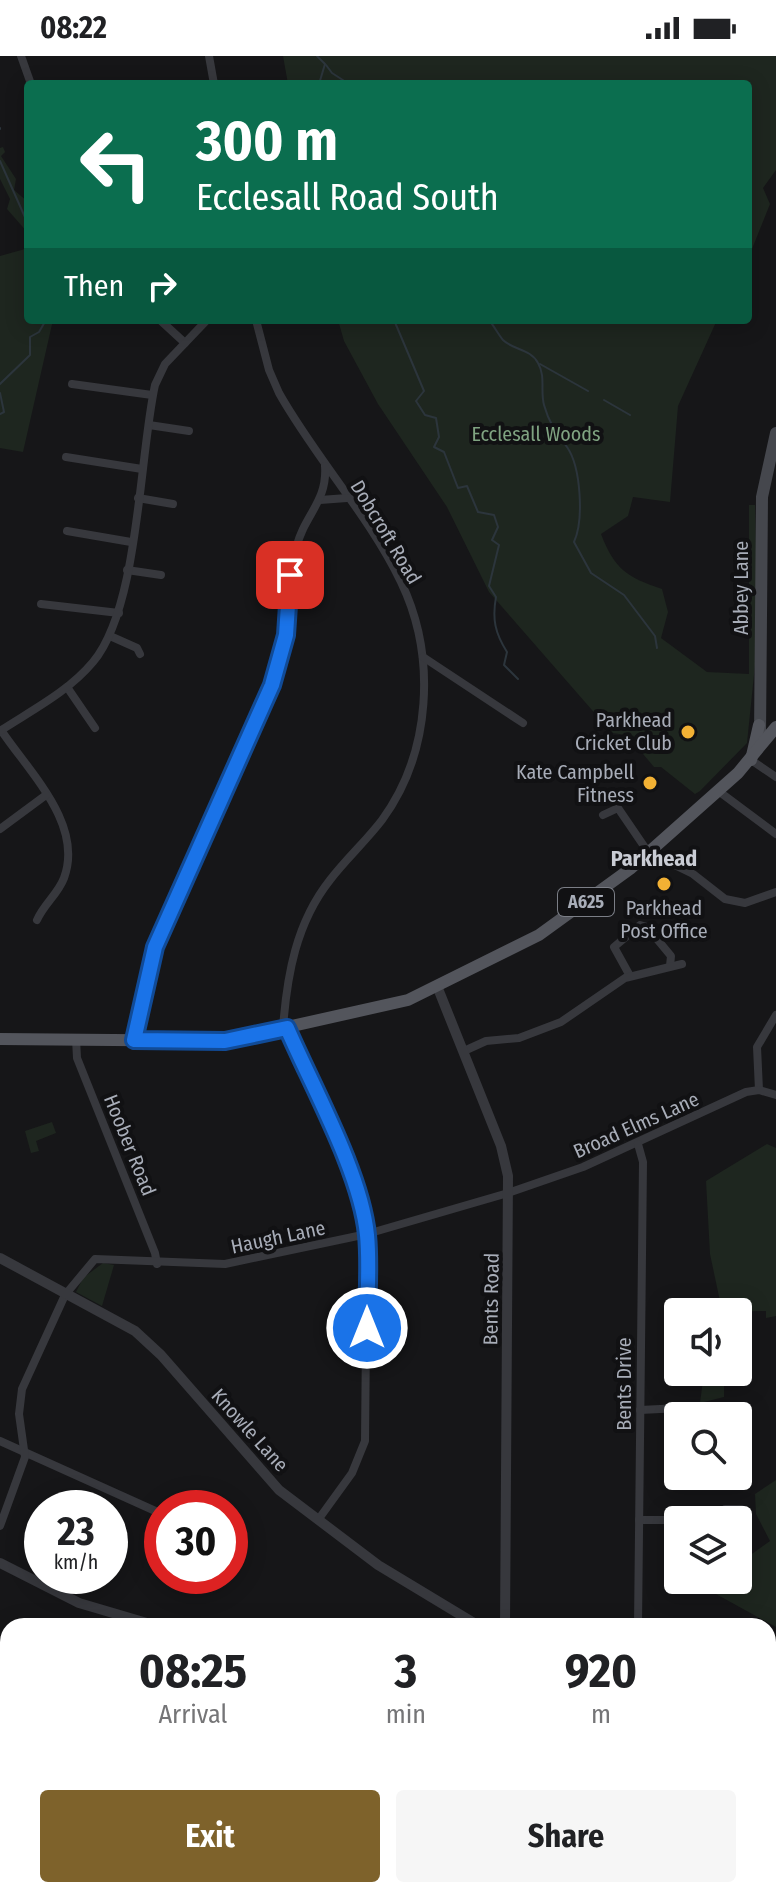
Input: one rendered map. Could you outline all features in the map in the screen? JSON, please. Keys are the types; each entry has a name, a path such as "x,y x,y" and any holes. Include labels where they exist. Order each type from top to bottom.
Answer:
{"main road":[{"name":"Abbey Lane","path":"764,744 760,722 762,497 776,433"},
{"name":"A625","path":"760,722 776,724"},
{"path":"751,760 760,722"},
{"name":"A625","path":"0,1039 225,1041 375,1010 437,986 539,935 648,852 751,760 776,724"}],"street":[{"path":"21,56 30,80"},
{"path":"209,56 213,80"},
{"path":"164,324 185,343"},
{"path":"37,920 62,884 69,851 63,821 0,730 67,687 93,662 110,636 119,613 127,570 152,395 159,374 203,324"},
{"name":"Dobcroft Road","path":"257,324 269,370 279,393 402,583 423,657 422,724 408,776 383,819 329,881 307,916 293,953 285,1028"},
{"path":"72,384 152,395"},
{"path":"149,425 189,431"},
{"path":"66,457 142,469"},
{"path":"134,1040 155,947 272,685 286,635 293,558 303,530 320,500 325,465"},
{"path":"320,500 341,496 347,498"},
{"path":"138,498 173,504"},
{"path":"67,531 131,542"},
{"path":"127,570 161,575"},
{"path":"41,604 119,613"},
{"path":"110,636 137,648 140,654"},
{"path":"423,657 523,723"},
{"path":"67,687 95,728"},
{"path":"751,760 776,777"},
{"path":"717,790 776,834"},
{"path":"0,829 46,795"},
{"path":"603,815 618,808 648,852 693,874 732,903 745,903 776,892"},
{"path":"630,976 614,947 640,925 647,927 671,956 670,966"},
{"path":"464,1051 486,1041 519,1038 568,1019 598,994 630,976 682,964"},
{"name":"Bents Road","path":"437,986 505,1159 508,1193 505,1618"},
{"path":"776,1015 757,1047 759,1090 776,1095"},
{"path":"285,1028 350,1174 367,1234 365,1441 352,1473 318,1520"},
{"name":"Hoober Road","path":"76,1039 77,1058 120,1160 157,1264"},
{"name":"Broad Elms Lane","path":"508,1193 638,1144 746,1092 759,1090"},
{"name":"Bents Drive","path":"638,1144 643,1162 638,1618"},
{"name":"Haugh Lane","path":"65,1295 95,1259 210,1265 257,1260 367,1234 508,1193"},
{"name":"Knowle Lane","path":"0,1258 65,1295 114,1318 147,1341 259,1469 318,1520 378,1565 466,1618"},
{"path":"0,1526 25,1453 19,1414 22,1389 65,1295"},
{"path":"640,1410 664,1409"},
{"path":"0,1441 144,1506"},
{"path":"639,1520 664,1520"},
{"path":"0,1563 79,1603 130,1618"}],"green space":[{"path":"283,56 776,56 776,170 763,188 770,204 752,249 752,80 287,80"},
{"path":"3,147 5,152 1,156 16,179 14,190 24,199 24,228 7,209 10,199 0,179 0,148"},
{"path":"24,249 24,324 52,324 23,452 0,448 0,256"},
{"name":"Ecclesall Woods","path":"339,324 715,324 678,406 670,502 633,497 628,516 601,534 617,564 631,576 662,589 668,612 661,638 707,672 749,674 749,505 755,505 758,636 747,743 700,791 695,794 661,767 654,767 627,735 612,733 489,592 447,507 378,404 344,341"},
{"path":"52,1122 56,1133 36,1141 39,1151 31,1153 25,1131"},
{"path":"767,1144 776,1148 776,1316 766,1318 766,1311 752,1311 752,1298 719,1298 710,1254 706,1181"},
{"path":"103,1263 114,1265 102,1306 76,1292 83,1278"},
{"path":"702,1386 724,1386 724,1397 700,1402"},
{"path":"776,1480 776,1618 760,1618 716,1594 752,1594 752,1554 770,1541 756,1514 755,1494"}],"waterway":[{"path":"317,56 325,64 320,80"},
{"path":"326,65 343,80"},
{"path":"0,161 24,215"},
{"path":"0,384 30,355 30,337 39,332 44,324"},
{"path":"396,324 424,391 416,401 425,415 436,418 439,437 434,447 444,452 458,488 467,486 478,512 494,515 498,527 492,540 499,545 489,586 496,597 494,612 497,632 507,652 504,665 518,679"},
{"path":"492,324 503,340 535,358 540,368 546,411 572,456 578,480 580,508 574,542 591,573 624,595 655,636 657,648"},
{"path":"540,364 588,391"},
{"path":"0,393 4,412 0,414"},
{"path":"604,400 630,415"}],"place":[{"name":"Parkhead Cricket Club","path":"688,732"},
{"name":"Kate Campbell Fitness","path":"650,783"},
{"name":"Parkhead Post Office","path":"664,884"}],"district":[{"name":"Parkhead","path":"654,858"}],"route":[{"path":"290,575 286,635 272,685 155,947 134,1040 225,1041 287,1028 350,1174 367,1234 367,1328"}]}
